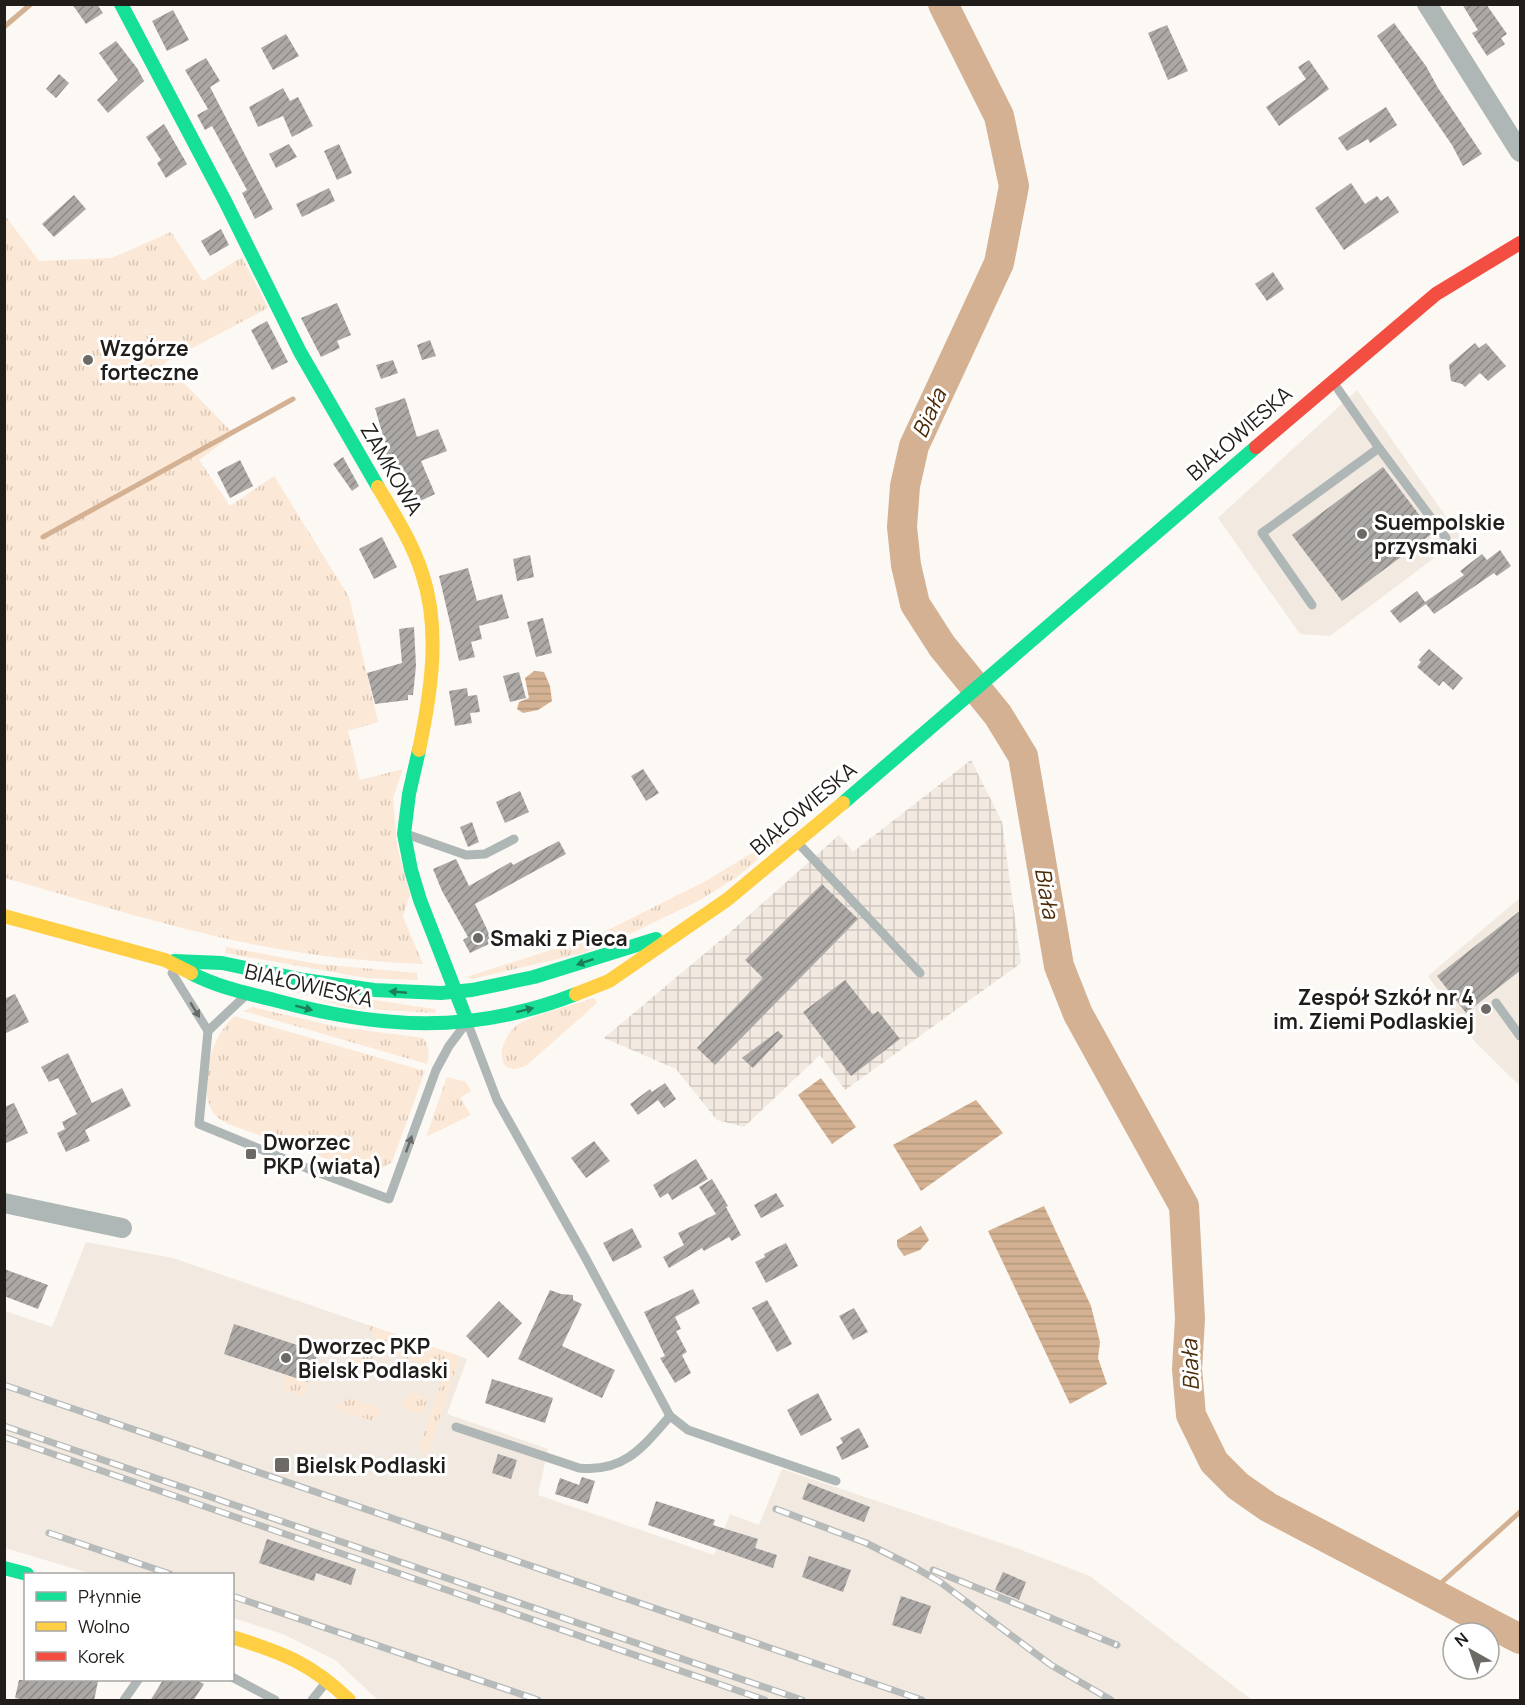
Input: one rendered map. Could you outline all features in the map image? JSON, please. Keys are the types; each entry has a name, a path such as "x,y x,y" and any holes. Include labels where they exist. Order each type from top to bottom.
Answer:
{"main road":[{"name":"ZAMKOWA","path":"122,4 225,201 300,352 403,530 422,573 430,611 432,662 427,711 409,794 404,834 420,900 467,1022"},
{"name":"BIAŁOWIESKA","path":"165,960 216,962 318,1012 378,1022 431,1024 467,1022 497,1017 555,1002 609,981 728,899 798,842 1331,380 1436,294 1521,243"},
{"name":"BIAŁOWIESKA","path":"4,915 165,960 210,983 360,988 411,993 457,992 499,986 548,974 680,931"},
{"path":"4,1568 24,1574"},
{"path":"234,1638 278,1651 306,1664 328,1679 349,1701"}],"street":[{"path":"1427,4 1521,152"},
{"path":"4,1203 122,1227"}],"lane":[{"path":"1331,380 1446,538"},
{"path":"1312,605 1262,533 1379,448"},
{"path":"404,834 466,855 485,854 514,839"},
{"path":"798,842 920,973"},
{"path":"165,960 208,1031 198,1124 389,1199 436,1070 449,1046 467,1022"},
{"path":"208,1031 259,983"},
{"path":"1496,1003 1521,1036"},
{"path":"467,1022 497,1100 670,1416 688,1430 836,1480"},
{"path":"456,1426 579,1467 593,1469 611,1467 627,1460 642,1448 670,1416"},
{"path":"234,1678 275,1701"},
{"path":"312,1701 328,1679"},
{"path":"124,1701 137,1681"}],"shaded area":[{"path":"1357,390 1461,538 1330,636 1300,634 1218,518"},
{"path":"534,671 544,672 550,686 552,701 538,710 523,713 517,709 519,702 529,698 525,678"},
{"path":"971,760 1002,822 1021,963 845,1090 820,1055 744,1127 717,1120 676,1069 604,1038 728,934 839,835 853,852"},
{"name":"Zespół Szkół nr 4 im. Ziemi Podlaskiej","path":"1520,898 1520,1086 1475,1042 1428,976"},
{"path":"821,1078 856,1127 832,1144 798,1095"},
{"path":"976,1100 1003,1133 921,1191 893,1145"},
{"path":"1044,1206 1091,1306 1100,1342 1098,1358 1107,1384 1070,1404 988,1231"},
{"path":"921,1226 929,1240 920,1250 904,1256 897,1246 897,1240"},
{"path":"86,1242 173,1258 467,1359 447,1414 548,1449 538,1495 714,1555 730,1514 759,1525 782,1469 1016,1548 1090,1576 1252,1700 378,1700 335,1660 283,1634 234,1618 234,1573 89,1573 5,1548 5,1311 52,1327"}],"green space":[{"path":"4,214 39,261 112,258 171,232 203,281 242,257 268,308 164,363 234,434 199,460 230,506 274,476 349,597 378,722 348,731 360,780 403,769 393,798 397,846 410,894 403,917 423,964 317,955 237,941 159,922 5,878"},
{"path":"803,822 737,877 700,900 634,932 583,953 472,979 466,977 598,935 706,881"},
{"path":"226,947 318,964 417,973 418,980 367,978 225,953"},
{"path":"271,985 435,1009 436,1013 349,1008"},
{"path":"594,998 597,1003 527,1065 516,1069 504,1064 502,1049 516,1026 541,1014"},
{"path":"252,1007 338,1027 424,1038 428,1051 427,1064 244,1011"},
{"path":"234,1016 425,1071 392,1162 374,1173 361,1171 228,1124 216,1116 208,1100 206,1080 215,1043"},
{"path":"447,1077 466,1082 471,1091 460,1098 471,1115 426,1137"},
{"path":"368,1325 460,1356 426,1459 420,1446 442,1381 441,1372 436,1368 378,1349"},
{"path":"367,1355 374,1357 381,1372 379,1376 351,1367 352,1362"},
{"path":"285,1375 308,1382 303,1397 281,1389"},
{"path":"413,1392 428,1397 422,1415 404,1409 402,1402"},
{"path":"351,1398 376,1407 381,1413 373,1421 332,1407"}],"building":[{"path":"72,4 97,4 103,13 86,24"},
{"path":"1462,4 1486,4 1507,34 1501,38 1505,44 1487,56 1472,33 1478,30"},
{"path":"173,10 189,40 167,51 152,21"},
{"path":"1394,23 1426,66 1482,154 1463,166 1452,145 1377,36"},
{"path":"1167,25 1188,71 1168,80 1148,33"},
{"path":"286,34 299,56 273,70 261,48"},
{"path":"116,41 144,81 108,113 97,100 118,80 99,53"},
{"path":"206,58 220,81 210,87 273,209 255,219 242,193 247,190 212,126 205,130 197,115 208,109 185,70"},
{"path":"1309,60 1329,89 1279,126 1266,107 1306,79 1298,67"},
{"path":"59,74 69,83 56,98 46,89"},
{"path":"283,88 290,101 298,97 313,126 292,137 283,116 258,127 249,107"},
{"path":"1386,107 1397,125 1370,143 1368,139 1347,151 1338,138"},
{"path":"164,124 187,164 166,178 157,163 161,160 146,137"},
{"path":"289,144 297,157 276,168 269,154"},
{"path":"339,144 352,173 337,180 324,151"},
{"path":"1351,183 1365,204 1377,196 1381,201 1388,196 1399,212 1344,250 1315,208"},
{"path":"329,188 335,201 302,217 296,204"},
{"path":"74,195 86,209 54,237 42,224"},
{"path":"221,229 229,245 210,256 201,241"},
{"path":"1273,272 1284,289 1267,301 1255,284"},
{"path":"337,303 351,335 337,341 340,348 321,357 301,318"},
{"path":"267,321 288,362 272,370 251,330"},
{"path":"430,340 436,356 422,360 417,345"},
{"path":"1475,343 1479,348 1486,343 1506,366 1488,381 1480,373 1465,387 1451,381 1449,365"},
{"path":"393,360 398,373 381,379 376,365"},
{"path":"405,398 417,437 438,429 447,451 421,461 435,494 414,504 399,469 393,472 381,448 386,446 375,408"},
{"path":"343,457 359,486 352,491 333,464"},
{"path":"240,460 253,486 230,498 217,472"},
{"name":"Suempolskie przysmaki","path":"1383,467 1433,533 1342,601 1292,535"},
{"path":"382,537 397,567 374,579 359,549"},
{"path":"1500,550 1511,566 1497,576 1494,573 1434,614 1426,604 1400,623 1390,611 1417,591 1425,602 1464,575 1460,571 1482,554 1487,560"},
{"path":"530,555 534,577 517,581 513,559"},
{"path":"468,568 477,601 502,594 509,618 479,626 482,639 471,642 475,657 459,661 439,576"},
{"path":"543,618 552,653 536,657 527,622"},
{"path":"414,627 416,666 413,695 408,695 408,700 375,704 367,673 402,663 399,629"},
{"path":"1429,649 1463,678 1453,690 1443,681 1439,686 1417,667 1421,662 1419,660"},
{"path":"519,672 526,698 510,702 503,676"},
{"path":"467,688 468,696 477,695 480,712 470,713 472,723 455,726 449,691"},
{"path":"643,769 659,793 646,801 631,776"},
{"path":"520,791 529,812 505,823 496,802"},
{"path":"472,822 479,842 468,847 460,827"},
{"path":"559,841 566,854 475,904 493,942 470,953 463,940 468,937 442,891 433,869 456,859 469,886 511,862 513,865"},
{"path":"822,884 858,919 715,1065 697,1048 763,978 745,960"},
{"path":"1521,910 1521,970 1466,1013 1437,976"},
{"path":"845,980 873,1015 878,1011 900,1039 851,1076 803,1012"},
{"path":"15,994 29,1022 4,1034 4,999"},
{"path":"778,1031 783,1036 753,1068 742,1058"},
{"path":"68,1053 92,1103 122,1088 131,1106 85,1130 90,1141 66,1152 57,1133 65,1129 62,1122 77,1114 58,1078 49,1082 41,1067"},
{"path":"665,1083 676,1099 664,1108 658,1100 638,1115 630,1104 650,1089 652,1092"},
{"path":"14,1103 28,1133 4,1144 4,1107"},
{"path":"594,1141 610,1161 586,1178 571,1158"},
{"path":"696,1159 708,1179 672,1200 668,1193 660,1198 653,1185"},
{"path":"712,1179 741,1235 732,1241 729,1237 704,1251 702,1248 669,1268 663,1257 684,1245 678,1233 716,1214 699,1187"},
{"path":"776,1193 784,1206 761,1218 754,1205"},
{"path":"632,1228 642,1247 613,1262 603,1243"},
{"path":"786,1243 798,1266 766,1283 755,1262 765,1257 764,1254"},
{"path":"4,1269 48,1285 38,1309 4,1296"},
{"path":"693,1289 700,1303 675,1317 681,1329 676,1331 687,1352 682,1355 691,1373 675,1383 660,1358 665,1356 644,1312"},
{"path":"550,1290 573,1295 573,1300 582,1304 562,1346 615,1370 602,1398 518,1359"},
{"path":"767,1300 792,1344 777,1352 752,1308"},
{"path":"499,1301 522,1323 488,1358 466,1336"},
{"path":"854,1308 868,1332 853,1340 839,1316"},
{"name":"Dworzec PKP Bielsk Podlaski","path":"234,1324 318,1352 308,1382 224,1354"},
{"path":"492,1379 553,1398 545,1423 485,1403"},
{"path":"818,1393 832,1420 801,1436 787,1410"},
{"path":"859,1428 869,1447 842,1460 836,1447 843,1443 840,1438"},
{"path":"498,1454 517,1460 511,1479 492,1473"},
{"path":"582,1477 595,1481 588,1504 555,1494 560,1478 579,1485"},
{"path":"808,1483 870,1507 864,1522 802,1499"},
{"path":"656,1501 715,1520 713,1525 758,1539 755,1548 777,1555 773,1568 648,1525"},
{"path":"267,1539 356,1569 351,1585 316,1573 314,1581 259,1563"},
{"path":"809,1556 851,1570 843,1592 802,1577"},
{"path":"1003,1572 1026,1582 1019,1600 995,1590"},
{"path":"901,1596 931,1606 921,1634 892,1625"},
{"path":"19,1680 98,1681 94,1701 31,1701 15,1698"},
{"path":"162,1681 198,1681 204,1684 193,1701 150,1701"}],"waterway":[{"path":"4,27 31,4"},
{"name":"Biała","path":"943,4 999,116 1014,186 999,263 914,446 905,486 902,527 906,565 915,604 942,646 998,715 1023,756 1059,966 1078,1014 1184,1206 1190,1319 1187,1369 1191,1415 1214,1462 1238,1486 1268,1507 1520,1639"},
{"path":"43,537 293,399"},
{"path":"1431,1592 1520,1512"}],"railway":[{"path":"4,1385 922,1700"},
{"path":"4,1426 802,1700"},
{"path":"4,1437 765,1700"},
{"path":"776,1509 866,1543 914,1567 940,1582 1051,1665 1111,1700"},
{"path":"49,1533 167,1573"},
{"path":"933,1570 1117,1645"},
{"path":"234,1597 538,1700"}],"traffic: fast":[{"path":"121,4 225,201 300,352 378,487"},
{"path":"843,803 1256,447"},
{"path":"419,750 409,794 404,834 420,900 467,1021"},
{"path":"174,961 222,963 304,980 374,990 441,993 472,990 534,977 656,939"},
{"path":"191,973 232,989 313,1010 389,1022 463,1022 537,1007 576,994"},
{"path":"4,1568 24,1573"}],"traffic: slow":[{"path":"378,487 413,550 428,594 433,639 432,661 419,750"},
{"path":"576,994 609,981 728,899 843,803"},
{"path":"4,916 165,960 191,973"},
{"path":"234,1638 295,1660 322,1677 349,1700"}],"traffic: jam":[{"path":"1256,447 1436,294 1520,243"}],"place":[{"name":"Wzgórze forteczne","path":"88,360"},
{"name":"Suempolskie przysmaki","path":"1362,534"},
{"name":"Smaki z Pieca","path":"478,938"},
{"name":"Zespół Szkół nr 4 im. Ziemi Podlaskiej","path":"1486,1009"},
{"name":"Dworzec PKP (wiata)","path":"251,1154"},
{"name":"Dworzec PKP Bielsk Podlaski","path":"286,1358"},
{"name":"Bielsk Podlaski","path":"282,1465"}]}
